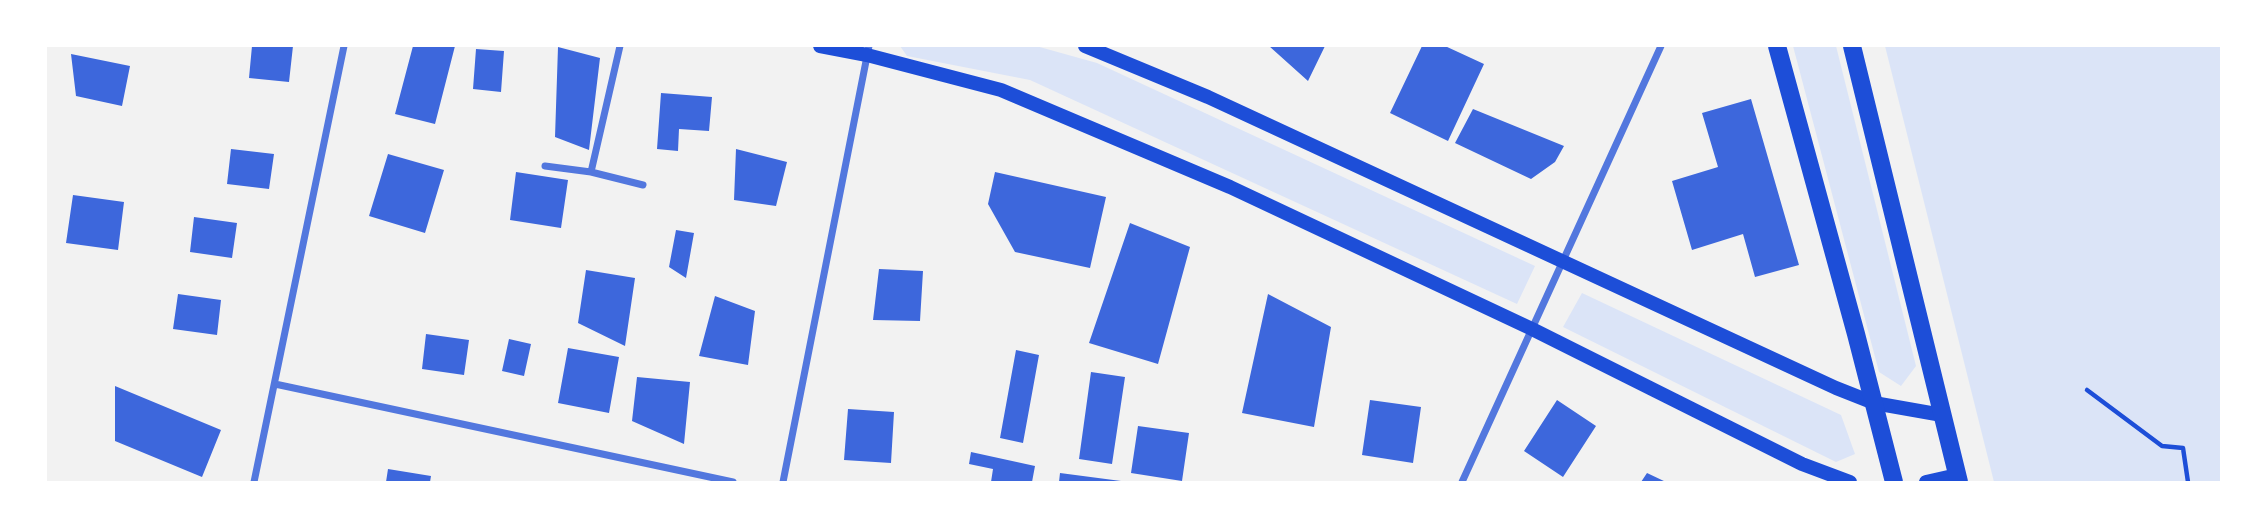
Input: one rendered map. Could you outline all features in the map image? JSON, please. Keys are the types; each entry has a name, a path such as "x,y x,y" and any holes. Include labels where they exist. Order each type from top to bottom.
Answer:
{"main road":[{"path":"820,46 868,50 1001,90 1230,187 1532,329 1802,464 1850,482"},
{"path":"1084,46 1208,97 1836,388 1874,403 1942,415"},
{"path":"1777,46 1894,482"},
{"path":"1852,46 1958,479 1926,482"}],"street":[{"path":"254,482 344,46"},
{"path":"592,172 620,46"},
{"path":"1462,482 1661,46"},
{"path":"783,482 868,50"},
{"path":"545,166 592,172 643,185"},
{"path":"275,384 733,482"}],"path":[{"path":"2087,390 2162,446 2183,448 2188,482"}],"shaded area":[{"path":"900,46 1036,46 1097,63 1535,266 1517,304 1030,80 907,56"},
{"path":"1793,46 1836,46 1916,366 1901,386 1879,372"},
{"path":"1885,46 2221,46 2221,482 1994,482"},
{"path":"1582,293 1841,415 1855,454 1836,462 1563,327"}],"building":[{"path":"252,46 293,46 289,82 249,78"},
{"path":"413,46 455,46 435,124 395,114"},
{"path":"1269,46 1325,46 1308,81"},
{"path":"1422,46 1445,46 1484,64 1448,141 1390,113"},
{"path":"558,47 600,58 589,150 555,137"},
{"path":"476,49 504,51 501,92 473,89"},
{"path":"71,54 130,66 122,106 76,96"},
{"path":"661,93 712,97 709,131 679,129 678,151 657,149"},
{"path":"1751,99 1799,265 1755,277 1743,234 1692,250 1672,181 1718,167 1702,113"},
{"path":"1473,109 1564,146 1555,162 1531,179 1455,143"},
{"path":"231,149 274,154 269,189 227,184"},
{"path":"736,149 787,162 776,206 734,200"},
{"path":"388,154 444,170 425,233 369,216"},
{"path":"516,172 568,180 561,228 510,220"},
{"path":"995,172 1106,197 1090,268 1015,252 988,204"},
{"path":"73,195 124,202 118,250 66,243"},
{"path":"194,217 237,223 232,258 190,252"},
{"path":"1130,223 1190,247 1158,364 1089,343"},
{"path":"676,230 694,233 686,278 669,267"},
{"path":"879,269 923,271 920,321 873,320"},
{"path":"586,270 635,278 625,346 578,323"},
{"path":"178,294 221,300 217,335 173,329"},
{"path":"1268,294 1331,327 1314,427 1242,413"},
{"path":"715,296 755,311 748,365 699,356"},
{"path":"426,334 469,340 464,375 422,369"},
{"path":"509,339 531,344 524,376 502,371"},
{"path":"568,348 619,357 609,413 558,403"},
{"path":"1016,350 1039,355 1023,443 1000,438"},
{"path":"1091,372 1125,377 1112,464 1079,459"},
{"path":"637,377 690,382 684,444 632,421"},
{"path":"115,386 221,430 202,477 115,441"},
{"path":"1370,400 1421,407 1413,463 1362,455"},
{"path":"1557,400 1596,426 1563,477 1524,451"},
{"path":"848,409 894,412 891,463 844,460"},
{"path":"1138,426 1189,433 1182,481 1131,473"},
{"path":"971,452 1035,466 1032,482 991,482 993,469 969,464"},
{"path":"388,469 431,476 430,482 386,482"},
{"path":"1060,473 1121,481 1121,482 1059,482"},
{"path":"1647,473 1666,482 1641,482"}]}
